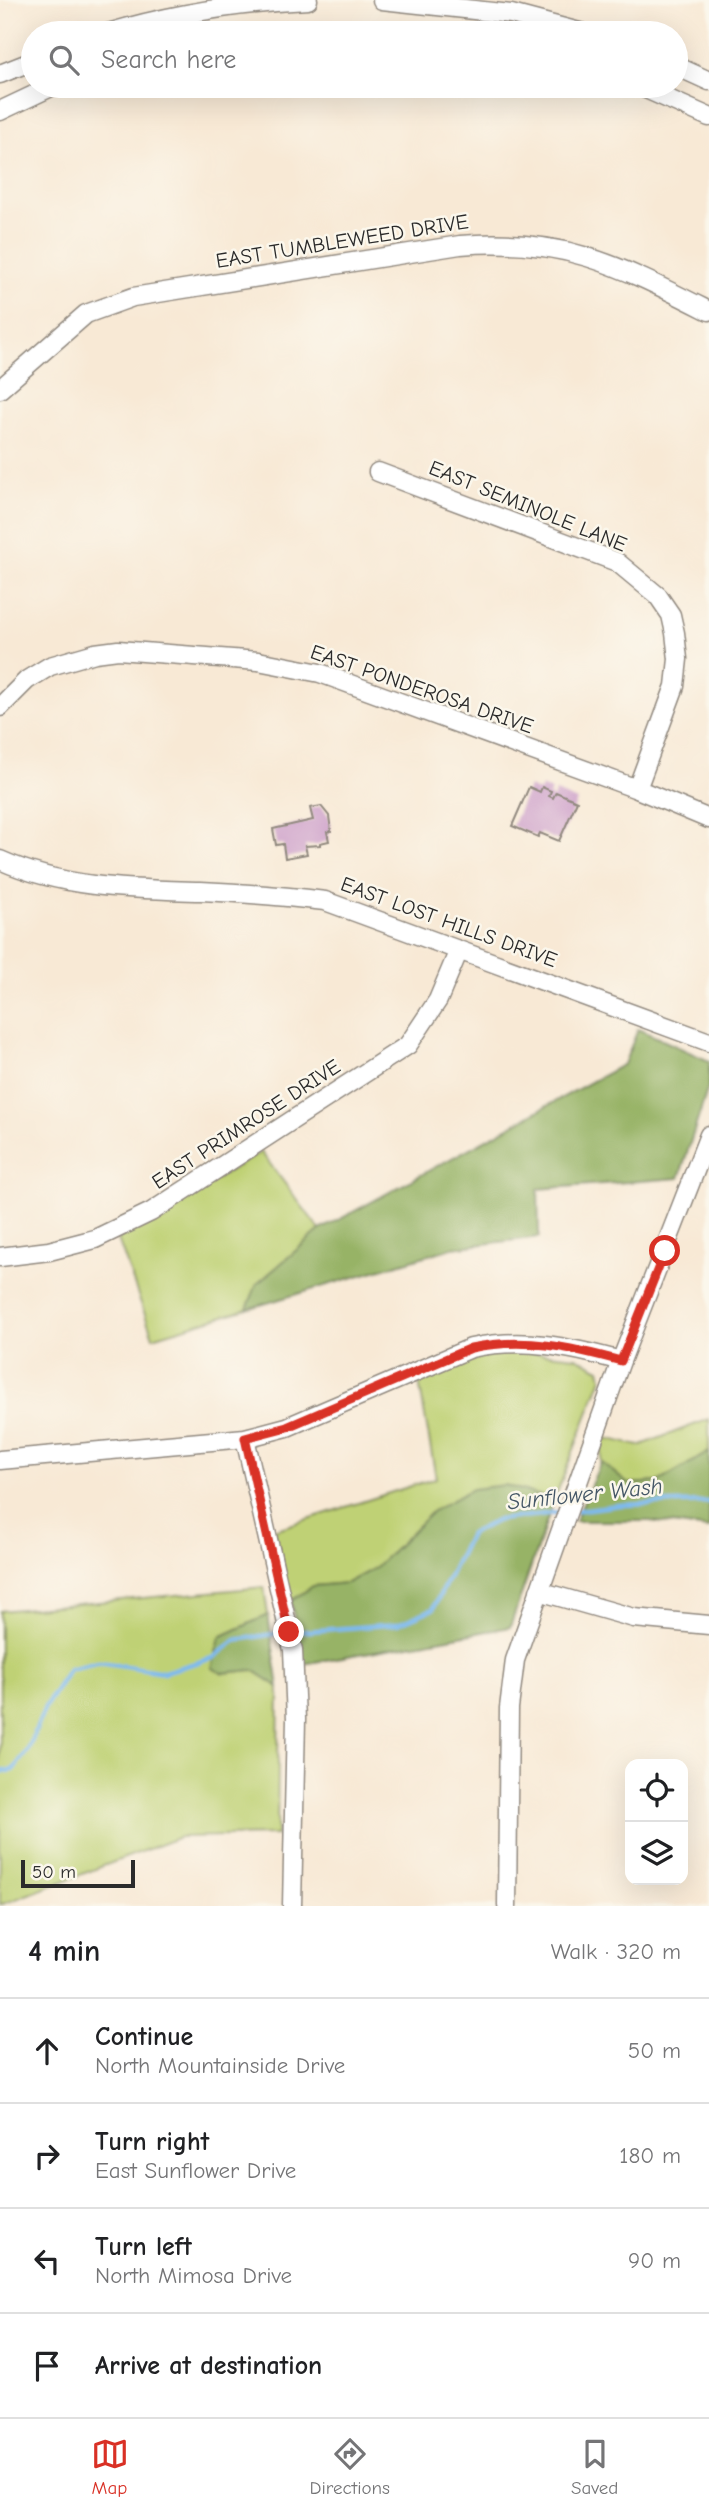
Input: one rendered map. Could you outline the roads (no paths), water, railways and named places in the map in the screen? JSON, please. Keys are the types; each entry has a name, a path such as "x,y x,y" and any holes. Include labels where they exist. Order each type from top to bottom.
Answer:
{"street":[{"path":"152,21 196,13 308,0"},
{"path":"382,0 511,14 538,21"},
{"path":"0,74 21,66"},
{"path":"688,71 709,81"},
{"path":"0,111 28,98"},
{"path":"666,98 709,117"},
{"name":"EAST TUMBLEWEED DRIVE","path":"0,389 86,314 133,297 460,245 505,241 547,246 621,267 709,311"},
{"name":"EAST SEMINOLE LANE","path":"378,472 617,562 659,596 671,615 676,633 676,686 637,789"},
{"name":"EAST PONDEROSA DRIVE","path":"0,707 27,681 50,666 95,653 118,650 258,662 320,673 637,789 709,819"},
{"name":"EAST LOST HILLS DRIVE","path":"0,860 26,872 67,883 109,888 262,894 325,901 709,1042"},
{"name":"EAST PRIMROSE DRIVE","path":"0,1257 49,1251 95,1238 151,1212 408,1045 438,1000 458,950"},
{"path":"508,1906 510,1686 520,1642 621,1361 709,1135"},
{"path":"0,1460 245,1438 287,1427 471,1348 498,1342 524,1341 568,1346 621,1361"},
{"path":"245,1438 293,1650 296,1719 292,1906"},
{"path":"539,1591 634,1618 709,1625"}],"waterway":[{"name":"Sunflower Wash","path":"573,1511 619,1505 709,1502"},
{"name":"Sunflower Wash","path":"295,1632 398,1624 433,1609 470,1534 498,1520 561,1512"},
{"name":"Sunflower Wash","path":"0,1772 13,1770 28,1750 45,1707 69,1669 100,1662 164,1672 213,1658 236,1640 286,1632"}]}
